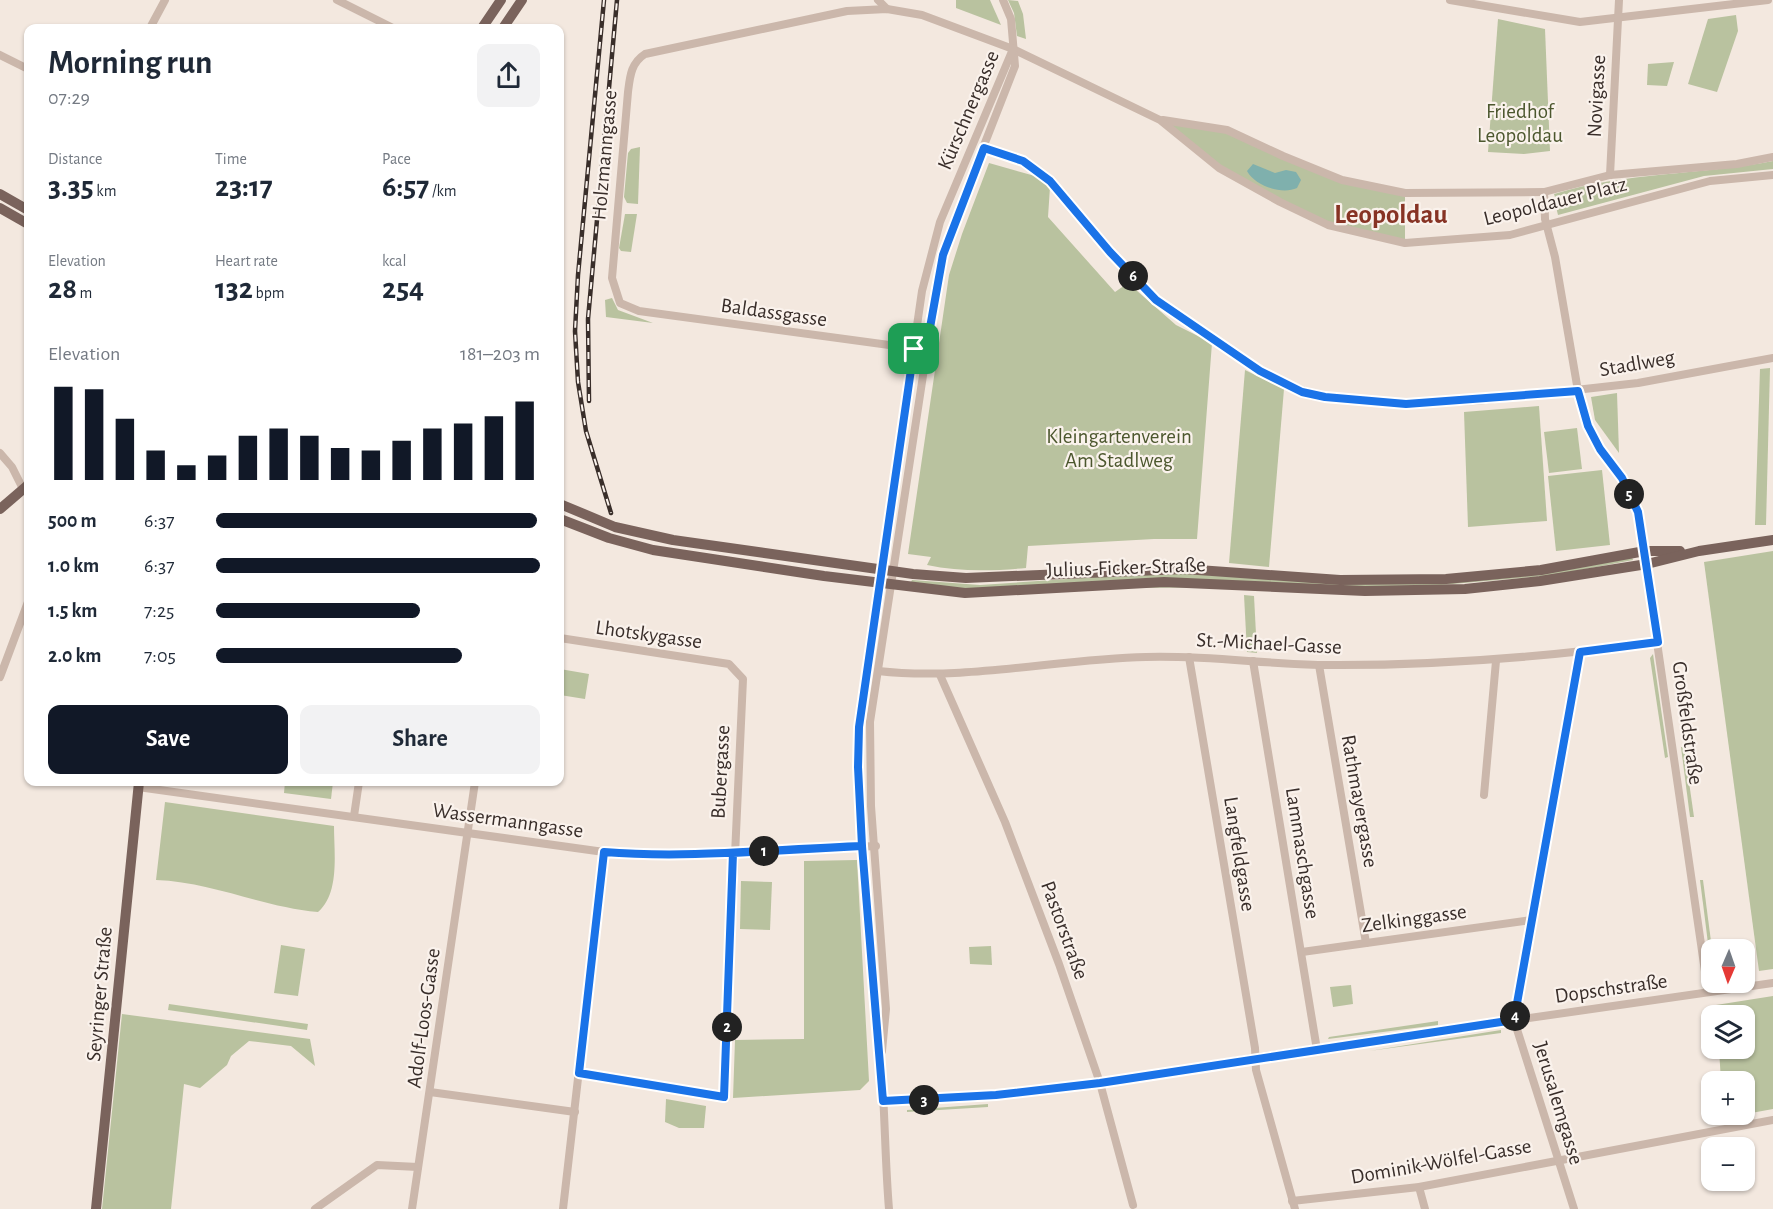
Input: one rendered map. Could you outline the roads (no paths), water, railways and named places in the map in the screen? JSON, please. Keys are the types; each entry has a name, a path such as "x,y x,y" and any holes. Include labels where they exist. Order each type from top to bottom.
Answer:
{"main road":[{"path":"485,24 501,0"},
{"path":"506,24 522,0"},
{"path":"0,194 24,208"},
{"path":"2,213 24,222"},
{"path":"0,509 24,489"},
{"name":"Julius-Ficker-Straße","path":"564,506 594,520 641,533 886,570 966,578 1184,569 1330,579 1446,579 1541,570 1645,551 1699,551"},
{"name":"Julius-Ficker-Straße","path":"564,521 609,538 652,550 892,585 965,592 1164,582 1323,590 1421,591 1540,581 1647,564 1699,551 1773,540"},
{"name":"Seyringer Straße","path":"96,1209 138,786"}],"street":[{"path":"152,24 165,0"},
{"path":"337,0 385,24"},
{"path":"854,0 862,6"},
{"path":"878,0 887,9"},
{"path":"1003,0 1010,16 1013,48"},
{"path":"1449,0 1575,22 1618,19 1768,0"},
{"name":"Novigasse","path":"1610,175 1619,0"},
{"name":"Leopoldauer Platz","path":"862,6 943,20 1013,48 1160,120 1219,168 1280,202 1328,225 1404,243 1510,235 1710,181 1739,176 1773,175"},
{"name":"Holzmanngasse","path":"620,303 612,278 630,74 633,65 645,54 862,6"},
{"name":"Kürschnergasse","path":"889,1209 881,1060 862,846 858,767 859,727 879,583 886,570 943,255 1015,66 1013,48"},
{"name":"Kürschnergasse","path":"881,1060 886,1009 876,846 871,806 870,733 892,585 886,570 914,349 922,291 940,222 1013,48"},
{"path":"0,55 24,67"},
{"name":"Leopoldauer Platz","path":"1160,120 1227,130 1342,180 1405,193 1544,192 1610,175 1737,164 1773,157"},
{"name":"Stadlweg","path":"984,148 1023,161 1050,181 1110,252 1156,300 1260,371 1302,392 1325,397 1406,404 1578,391 1638,383 1773,358"},
{"name":"Großfeldstraße","path":"1544,192 1543,208 1578,391 1588,426 1600,449 1622,478 1638,512 1701,943"},
{"name":"Baldassgasse","path":"620,303 639,311 926,350"},
{"path":"0,453 24,484"},
{"path":"0,677 24,613"},
{"name":"Lhotskygasse","path":"564,639 733,665"},
{"name":"St.-Michael-Gasse","path":"878,670 940,675 1119,658 1189,657 1319,665 1427,665 1496,661 1658,642"},
{"name":"Jerusalemgasse","path":"1574,1209 1514,1020 1580,652"},
{"name":"Langfeldgasse","path":"1189,657 1256,1070 1293,1205"},
{"name":"Lammaschgasse","path":"1253,661 1317,1050"},
{"path":"1484,795 1496,661"},
{"name":"Bubergasse","path":"579,1073 724,1097 733,853 743,679 733,665"},
{"name":"Rathmayergasse","path":"1319,665 1366,943"},
{"name":"Pastorstraße","path":"940,675 1005,822 1059,964 1100,1083 1133,1205"},
{"name":"Wassermanngasse","path":"152,786 604,852 659,856 876,846"},
{"path":"354,816 358,786"},
{"name":"Adolf-Loos-Gasse","path":"412,1209 475,786"},
{"path":"563,1209 604,852"},
{"name":"Zelkinggasse","path":"1302,952 1532,920"},
{"name":"Dopschstraße","path":"1755,985 1773,983"},
{"name":"Dopschstraße","path":"883,1101 996,1095 1100,1083 1701,993"},
{"path":"430,1092 575,1112"},
{"name":"Dominik-Wölfel-Gasse","path":"1293,1205 1419,1187 1773,1120"},
{"path":"315,1209 377,1165 418,1167"},
{"path":"1419,1187 1425,1209"}],"water":[{"path":"1253,164 1275,173 1286,170 1296,172 1301,180 1297,188 1291,190 1269,188 1256,181 1247,171"}],"railway":[{"path":"604,0 578,275 575,331 578,382 586,431 611,513"},
{"path":"589,401 588,319 617,0"}],"district":[{"name":"Leopoldau","path":"1391,214"}],"park label":[{"name":"Friedhof Leopoldau","path":"1520,123"},
{"name":"Kleingartenverein Am Stadlweg","path":"1119,448"}]}
